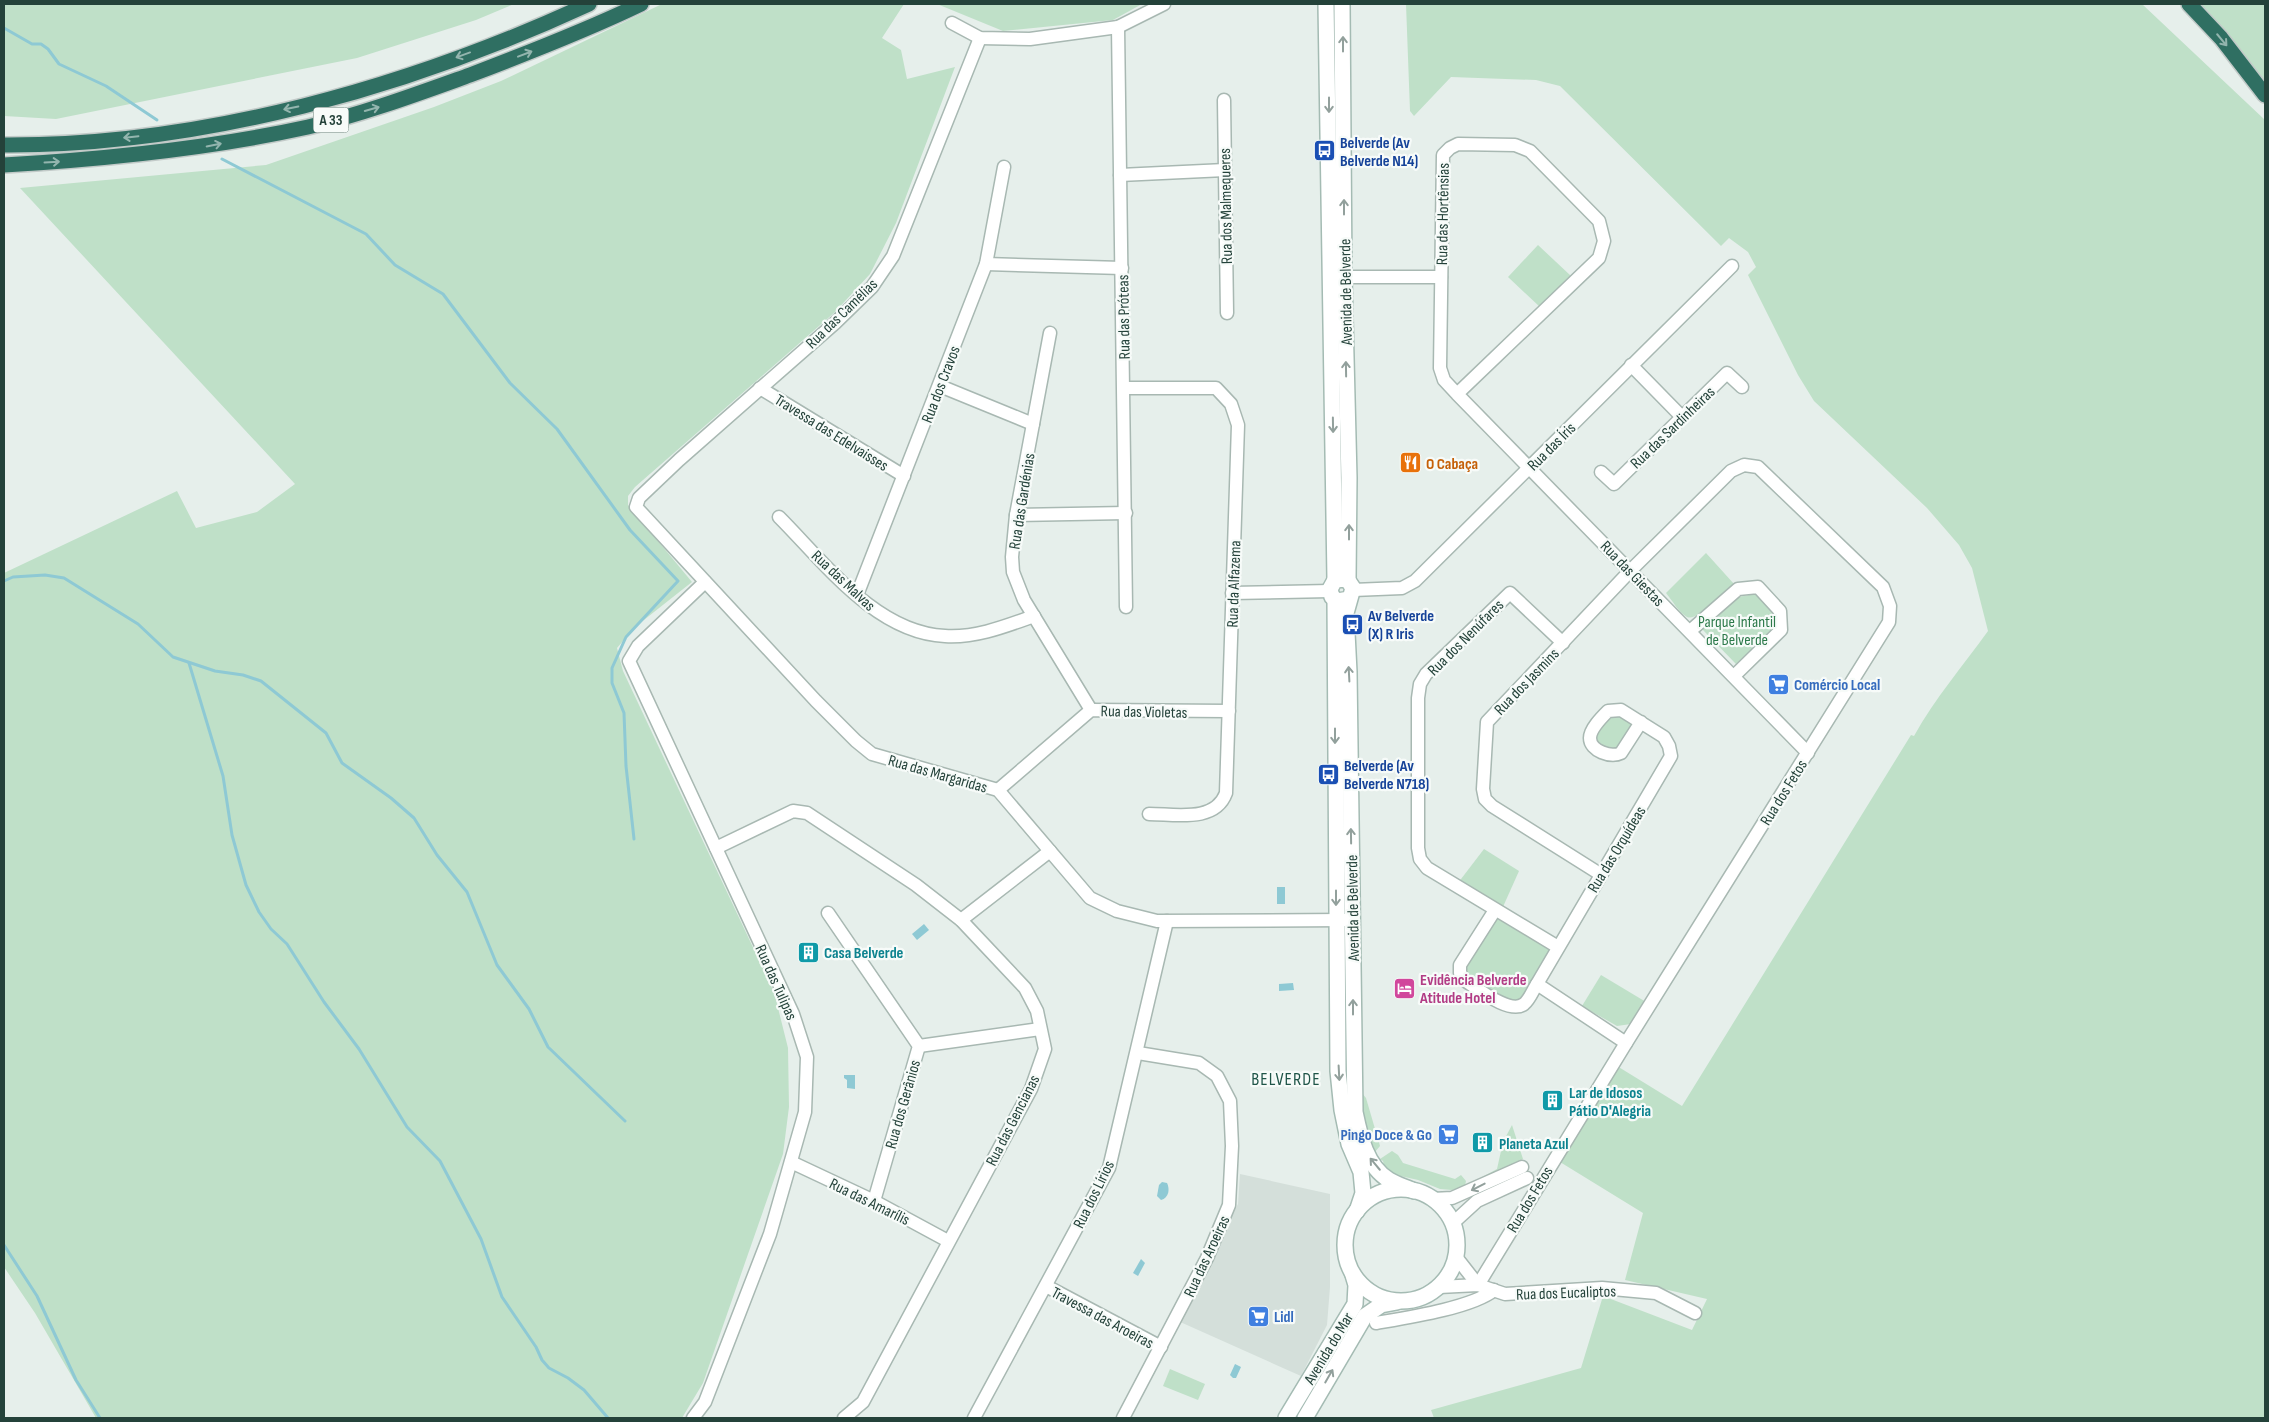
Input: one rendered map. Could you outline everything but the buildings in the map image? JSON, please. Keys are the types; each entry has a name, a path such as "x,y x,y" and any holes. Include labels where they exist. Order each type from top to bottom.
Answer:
{"highway":[{"name":"A 33","path":"4,146 35,146 135,137 224,123 298,107 391,81 544,24 589,4"},
{"name":"A 33","path":"4,165 71,161 195,148 309,126 405,99 529,53 641,4"},
{"path":"2189,4 2221,38 2265,95"}],"main road":[{"name":"Avenida de Belverde","path":"1326,4 1337,277 1342,590 1336,919 1338,1071 1342,1110 1349,1144 1361,1172 1363,1193 1357,1211"},
{"name":"Avenida de Belverde","path":"1337,277 1342,4"},
{"name":"Avenida de Belverde","path":"1342,590 1346,613 1349,672 1353,1084 1355,1112 1360,1138 1370,1161 1388,1180 1414,1191"},
{"path":"1398,1189 1414,1191 1433,1199 1445,1210 1453,1223 1457,1240 1456,1257 1450,1273 1439,1286 1427,1295 1413,1300 1398,1301 1384,1299 1361,1285 1352,1274 1345,1253 1345,1242 1351,1220 1368,1200 1383,1192 1398,1189"},
{"name":"Avenida do Mar","path":"1286,1418 1355,1304 1356,1284 1352,1274"},
{"name":"Avenida do Mar","path":"1305,1418 1365,1316 1381,1305 1398,1301"}],"street":[{"path":"952,23 980,38 1030,39 1118,27 1164,4"},
{"name":"Rua das Próteas","path":"1118,27 1126,606"},
{"name":"Rua das Camélias","path":"636,507 639,498 672,466 872,287 893,256 980,38"},
{"name":"Rua dos Malmequeres","path":"1224,100 1227,313"},
{"name":"Rua das Hortênsias","path":"1458,144 1515,145 1524,147 1562,182 1601,224 1604,241 1599,258 1457,394 1444,380 1440,368 1442,160 1446,151 1458,144"},
{"name":"Rua dos Cravos","path":"857,596 986,264 1004,166"},
{"path":"1120,175 1225,170"},
{"path":"986,264 1122,268"},
{"name":"Rua das Íris","path":"1232,593 1389,590 1409,585 1732,266"},
{"path":"1337,277 1441,277"},
{"name":"Rua das Gardénias","path":"1050,333 1016,515 1012,557 1013,572 1024,600 1091,710"},
{"path":"1631,365 1682,417"},
{"name":"Rua das Sardinheiras","path":"1601,472 1614,484 1727,372 1742,387"},
{"path":"940,386 1033,424"},
{"name":"Travessa das Edelvaisses","path":"760,388 904,476"},
{"name":"Rua da Alfazema","path":"1124,388 1216,388 1231,404 1238,425 1226,793 1221,804 1202,814 1149,814"},
{"name":"Rua das Giestas","path":"1457,394 1808,753"},
{"name":"Rua dos Fetos","path":"1478,1285 1626,1042 1887,627 1890,617 1890,606 1883,587 1763,470 1749,465 1739,466 1731,471 1631,570"},
{"name":"Rua das Margaridas","path":"636,507 856,742 872,754 998,790 1090,898 1117,911 1157,921 1352,920"},
{"path":"1016,515 1126,513"},
{"name":"Rua das Malvas","path":"779,517 857,596 888,619 916,630 945,636 987,632 1034,616"},
{"name":"Rua dos Jasmins","path":"1600,874 1492,806 1485,798 1483,789 1487,722 1631,570"},
{"name":"Rua das Tulipas","path":"693,1418 706,1402 770,1234 805,1112 807,1057 793,1014 628,661 638,646 705,582"},
{"path":"1690,631 1738,589 1758,587 1780,611 1781,630 1734,676"},
{"name":"Rua dos Nenúfares","path":"1558,947 1427,868 1420,859 1418,848 1418,698 1420,684 1426,674 1510,593 1563,643"},
{"name":"Rua das Violetas","path":"998,790 1091,710 1230,711"},
{"name":"Rua das Orquídeas","path":"1495,910 1460,965 1462,977 1513,1008 1523,1005 1537,984 1671,756 1666,739 1641,722"},
{"name":"Rua das Gencianas","path":"716,848 793,811 807,813 916,884 961,920 1025,988 1037,1012 1045,1049 1031,1089 863,1402 844,1418"},
{"path":"961,920 1050,851"},
{"name":"Rua dos Gerânios","path":"828,913 919,1046 874,1202"},
{"name":"Rua dos Lírios","path":"974,1418 1110,1168 1167,921"},
{"path":"1537,984 1626,1042"},
{"path":"919,1046 1040,1029"},
{"name":"Rua das Aroeiras","path":"1123,1418 1207,1258 1229,1205 1232,1146 1230,1101 1217,1076 1199,1063 1138,1053"},
{"name":"Rua das Amarílis","path":"791,1162 874,1202 948,1241"},
{"name":"Rua dos Fetos","path":"1433,1199 1452,1198 1524,1173 1477,1201 1453,1223"},
{"path":"1456,1257 1478,1285"},
{"name":"Rua dos Eucaliptos","path":"1439,1286 1478,1285 1505,1294 1602,1288 1656,1293 1695,1313"},
{"name":"Travessa das Aroeiras","path":"1046,1286 1160,1347"},
{"name":"Rua dos Eucaliptos","path":"1376,1323 1421,1315 1485,1298 1494,1290"}],"shaded area":[{"path":"1240,1174 1330,1194 1330,1287 1327,1325 1301,1376 1178,1321 1238,1204"}],"green space":[{"path":"4,4 514,4 476,20 357,58 56,119 4,116"},
{"path":"662,4 904,4 882,38 901,50 907,79 955,67 896,223 870,274 835,312 635,487 628,496 628,505 692,582 635,627 617,648 623,671 774,992 788,1048 789,1107 783,1154 703,1383 682,1418 96,1418 35,1313 4,1267 4,573 177,491 196,528 257,512 295,484 20,188 266,165 434,107 501,81"},
{"path":"937,4 1142,4 1113,20 1003,31"},
{"path":"1406,4 2142,4 2265,120 2265,1418 1434,1418 1431,1410 1581,1368 1603,1296 1692,1330 1707,1299 1625,1280 1643,1213 1560,1162 1617,1066 1682,1106 1911,735 1914,736 1940,695 1988,631 1972,568 1959,545 1927,508 1814,401 1798,375 1748,275 1756,267 1748,252 1729,238 1721,246 1560,86 1536,80 1451,77 1414,116 1410,111"},
{"path":"2197,4 2265,4 2265,86"},
{"path":"1538,245 1571,276 1541,308 1508,277"},
{"path":"1706,553 1734,584 1705,611 1692,617 1687,617 1678,609 1666,593"},
{"name":"Parque Infantil de Belverde","path":"1755,594 1773,613 1773,629 1736,664 1702,629 1738,597"},
{"path":"1619,712 1635,724 1620,751 1613,753 1596,743 1594,732 1606,717"},
{"path":"1484,849 1519,871 1502,909 1458,883"},
{"path":"1503,919 1549,948 1550,951 1522,998 1517,1000 1511,1001 1502,998 1482,987 1467,971 1466,966 1496,920"},
{"path":"1601,975 1646,1002 1631,1024 1617,1026 1582,1006"},
{"path":"1361,1092 1366,1098 1380,1146 1374,1153 1360,1110"},
{"path":"1512,1125 1523,1159 1475,1181 1497,1169 1503,1142"},
{"path":"1392,1151 1398,1155 1403,1163 1455,1179 1461,1175 1466,1181 1465,1186 1452,1190 1440,1189 1418,1180 1396,1175 1384,1166 1383,1161 1380,1159"},
{"path":"1170,1369 1205,1384 1198,1400 1163,1386"}],"water":[{"path":"1277,887 1285,887 1285,904 1277,904"},
{"path":"924,924 929,930 917,940 912,934"},
{"path":"1293,983 1294,990 1279,991 1279,984"},
{"path":"844,1075 855,1075 855,1089 847,1088 847,1080 844,1078"},
{"path":"1162,1182 1167,1183 1169,1190 1166,1197 1161,1200 1157,1196 1159,1185"},
{"path":"1141,1259 1145,1263 1138,1276 1133,1273"},
{"path":"1235,1364 1241,1367 1236,1378 1233,1378 1230,1375"}],"waterway":[{"path":"4,28 32,44 41,44 48,49 59,64 106,86 157,120"},
{"path":"222,159 366,234 395,265 443,294 510,383 557,429 630,530 678,581 626,637 612,668 612,683 624,713 626,766 634,839"},
{"path":"4,581 13,577 45,575 64,578 138,624 173,657 215,671 243,675 261,681 326,733 342,763 391,798 414,818 437,855 467,892 497,965 529,1009 548,1047 625,1121"},
{"path":"189,663 223,776 232,835 246,885 259,912 271,929 287,944 324,1002 359,1049 407,1127 440,1161 481,1239 502,1297 536,1347 542,1360 549,1368 568,1378 584,1390 608,1418"},
{"path":"4,1245 37,1296 76,1380 100,1418"}],"place":[{"name":"Belverde (Av Belverde N14)","path":"1324,151"},
{"name":"O Cabaça","path":"1410,463"},
{"name":"Av Belverde (X) R Iris","path":"1352,624"},
{"name":"Comércio Local","path":"1778,684"},
{"name":"Belverde (Av Belverde N718)","path":"1328,774"},
{"name":"Casa Belverde","path":"808,952"},
{"name":"Evidência Belverde Atitude Hotel","path":"1404,988"},
{"name":"Lar de Idosos Pátio D'Alegria","path":"1553,1101"},
{"name":"Pingo Doce & Go","path":"1448,1134"},
{"name":"Planeta Azul","path":"1483,1143"},
{"name":"Lidl","path":"1258,1316"}],"district":[{"name":"BELVERDE","path":"1286,1079"}]}
